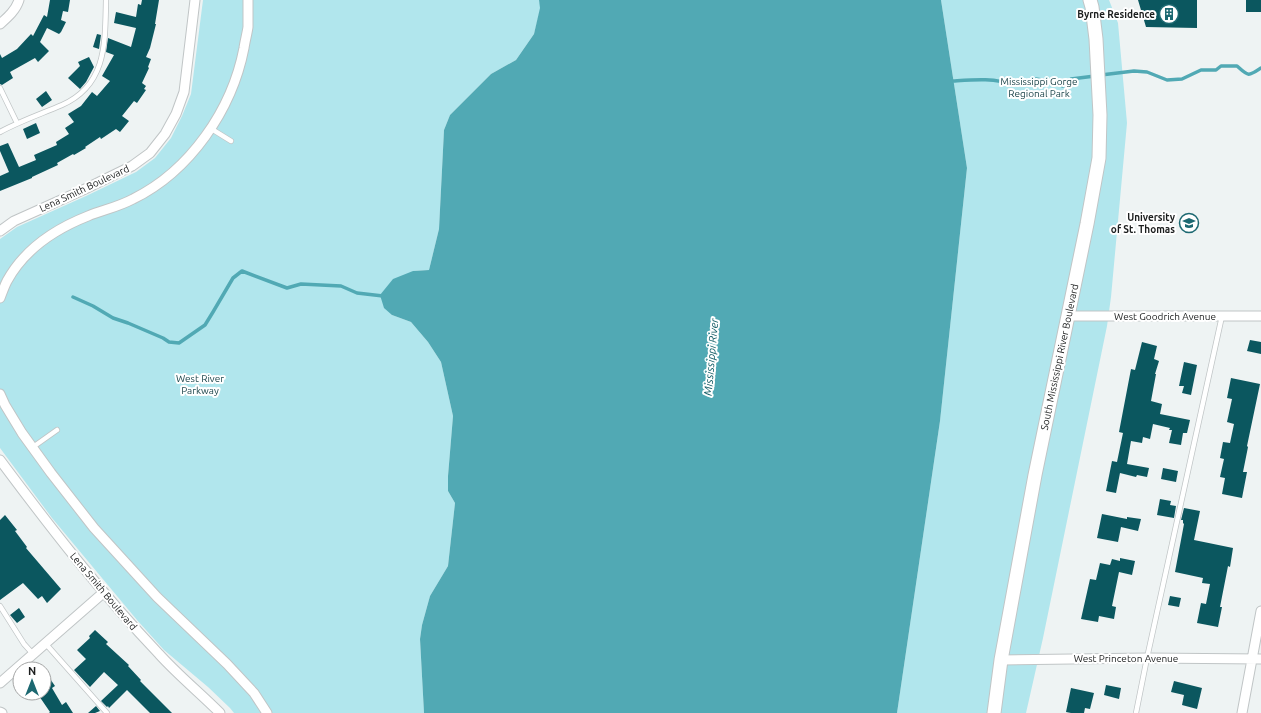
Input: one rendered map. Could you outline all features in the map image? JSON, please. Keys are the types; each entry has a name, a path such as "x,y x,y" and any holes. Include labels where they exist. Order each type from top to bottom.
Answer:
{"street":[{"path":"0,24 8,18 17,6 19,0"},
{"name":"Lena Smith Boulevard","path":"0,231 14,221 132,166 150,153 165,134 176,114 184,92 195,0"},
{"path":"0,298 15,269 42,241 62,227 134,199 162,182 198,146 216,120 236,79 248,28 248,0"},
{"name":"South Mississippi River Boulevard","path":"994,713 1001,660 1035,475 1087,224 1099,158 1100,115 1096,40 1090,0"},
{"name":"West Goodrich Avenue","path":"1068,316 1261,316"},
{"path":"0,394 12,417 51,474 94,528 158,597 227,664 254,693 267,713"},
{"name":"Lena Smith Boulevard","path":"0,460 47,523 104,593 160,655 220,713"},
{"path":"0,683 104,593"},
{"path":"1242,713 1261,611"},
{"name":"West Princeton Avenue","path":"1001,660 1147,658 1261,659"}],"lane":[{"path":"0,132 78,96 91,83 100,62 105,40 106,0"},
{"path":"0,88 17,123"},
{"path":"210,128 231,141"},
{"path":"1136,713 1222,316"},
{"path":"33,447 57,430"},
{"path":"0,606 24,644 33,654"},
{"path":"45,643 108,713"}],"green space":[{"name":"West River Parkway","path":"203,0 539,0 541,7 534,34 516,60 491,74 450,115 444,130 439,229 429,270 413,271 392,315 411,322 428,342 441,362 453,416 448,491 455,503 448,566 430,596 422,625 420,639 424,713 234,713 208,687 164,650 137,620 52,518 0,448 0,239 17,227 136,172 155,158 171,138 191,94"},
{"name":"Mississippi Gorge Regional Park","path":"941,0 1109,0 1118,23 1127,123 1111,297 1107,326 1043,638 1026,713 897,713 940,421 967,168"}],"water":[{"name":"Mississippi River","path":"539,0 941,0 967,168 940,421 897,713 424,713 420,639 422,625 430,596 448,566 455,503 448,491 453,416 441,362 428,342 411,322 392,315 384,308 380,295 393,279 413,271 429,270 439,229 444,130 450,115 491,74 516,60 534,34 540,8"}],"building":[{"path":"50,0 70,0 68,12 63,11 61,20 66,22 61,32 59,34 47,28 40,42 49,51 38,62 35,58 10,72 13,78 2,85 0,84 0,54 2,58 17,49 31,34 33,36 44,15 47,17"},
{"path":"142,0 159,0 156,24 150,48 146,57 151,59 149,68 142,83 146,86 144,89 146,90 137,103 134,101 122,116 129,121 120,132 116,129 101,139 100,137 74,155 73,154 57,163 58,165 32,178 0,191 0,176 9,172 0,151 0,146 8,143 19,167 36,160 34,155 57,145 56,142 69,134 65,128 74,122 68,114 81,106 92,92 97,96 110,81 102,76 114,55 106,52 108,38 131,47 136,28 114,23 116,12 136,17 138,4 141,5"},
{"name":"Byrne Residence","path":"1138,0 1197,0 1197,28 1146,27"},
{"path":"1246,0 1261,0 1261,12 1246,12"},
{"path":"97,34 101,35 99,49 93,47"},
{"path":"89,57 94,67 86,82 80,89 68,78 80,66 78,62"},
{"path":"46,91 52,100 42,107 36,99"},
{"path":"36,123 40,133 27,139 23,129"},
{"path":"1250,340 1261,342 1261,354 1247,351"},
{"path":"1142,342 1157,346 1154,359 1159,361 1155,374 1151,401 1162,404 1160,414 1190,420 1187,433 1183,433 1181,445 1169,443 1172,430 1169,430 1170,428 1153,424 1150,439 1143,437 1142,443 1131,441 1127,464 1149,468 1147,477 1137,475 1136,477 1120,473 1116,493 1106,491 1112,461 1117,462 1123,433 1119,432 1131,369 1135,370"},
{"path":"1184,362 1197,365 1191,395 1182,393 1184,386 1179,386"},
{"path":"1231,378 1260,384 1247,446 1243,472 1247,472 1242,498 1222,494 1225,478 1220,477 1224,459 1220,458 1223,442 1230,443 1234,424 1227,422 1232,399 1227,398"},
{"path":"1163,468 1178,471 1176,482 1161,479"},
{"path":"1160,499 1171,501 1170,505 1176,506 1174,518 1157,515"},
{"path":"1184,508 1200,511 1194,540 1233,548 1220,607 1222,607 1218,627 1197,623 1201,603 1206,604 1210,584 1202,583 1203,578 1175,572 1184,524 1183,520 1181,520"},
{"path":"1102,514 1127,519 1127,517 1141,519 1138,531 1121,527 1118,542 1097,538"},
{"path":"5,515 17,530 15,531 27,547 26,548 61,589 47,603 42,596 38,599 23,583 0,600 0,520"},
{"path":"1120,558 1135,561 1132,575 1119,572 1112,606 1116,607 1114,619 1099,616 1098,622 1081,619 1090,579 1096,580 1100,563 1110,565 1112,559 1120,561"},
{"path":"1170,596 1181,598 1179,607 1168,605"},
{"path":"19,608 25,617 17,623 10,615"},
{"path":"95,630 108,642 106,644 129,665 128,666 141,680 140,681 172,713 150,713 127,690 109,708 101,701 118,685 104,672 90,687 74,670 86,659 77,650 90,638 89,636"},
{"path":"1174,681 1202,688 1197,709 1182,705 1184,695 1171,692"},
{"path":"1106,685 1121,688 1119,699 1104,695"},
{"path":"52,688 62,705 66,702 73,713 49,713 50,712 42,701 52,701"},
{"path":"1071,688 1094,693 1090,709 1085,708 1084,713 1066,712"},
{"path":"96,706 100,711 88,713"}],"waterway":[{"path":"1101,75 1134,71 1147,72 1167,80 1182,79 1201,70 1216,70 1221,66 1237,66 1248,74 1251,74 1261,68"},
{"path":"953,81 991,80 1005,82 1010,85 1016,83 1027,84 1036,79 1063,86 1071,79 1095,76"},
{"path":"73,297 93,306 113,318 128,323 169,342 179,343 205,325 233,278 242,271 287,288 301,284 341,286 357,293 383,296"}],"place":[{"name":"Byrne Residence","path":"1169,14"},
{"name":"University of St. Thomas","path":"1189,223"}]}
